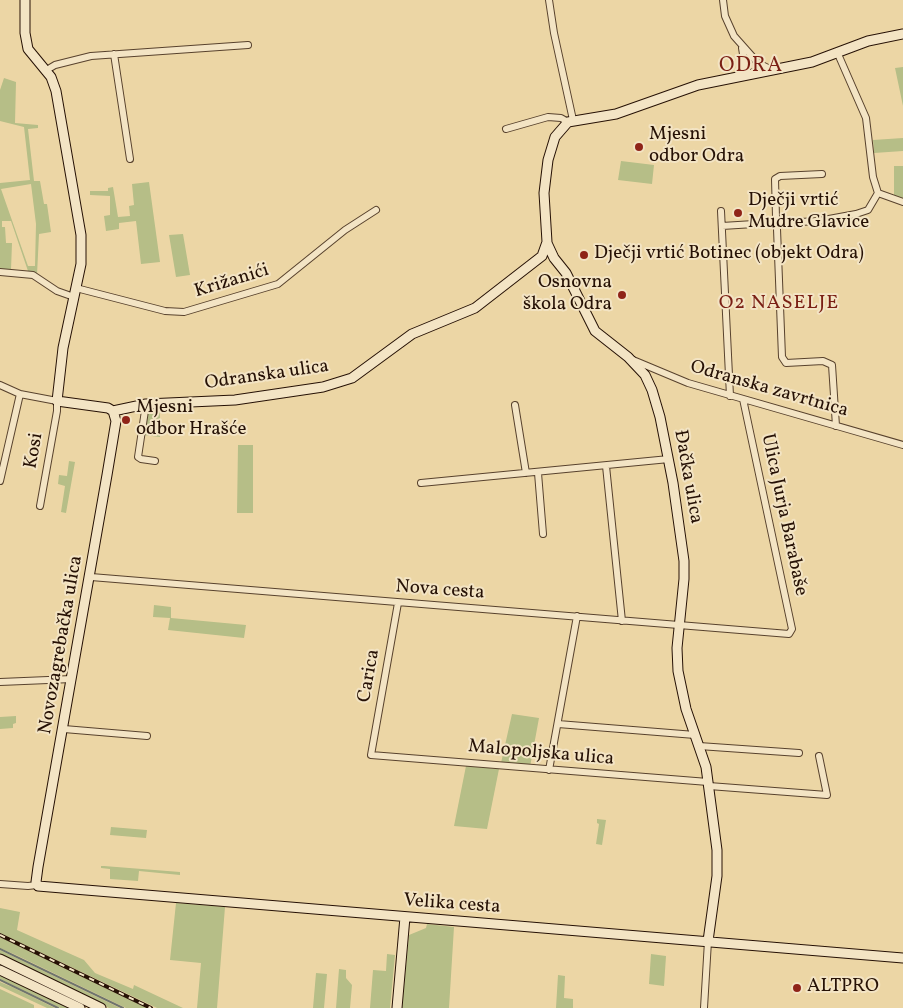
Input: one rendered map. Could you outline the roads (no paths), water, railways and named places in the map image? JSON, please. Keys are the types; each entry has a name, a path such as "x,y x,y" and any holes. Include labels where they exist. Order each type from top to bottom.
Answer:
{"main road":[{"path":"25,0 26,44 32,57 52,80 56,91 80,227 82,264 63,348 57,401 108,408 113,411"},
{"path":"554,258 540,259 547,242 546,173 555,137 570,121 616,114 698,85 742,74 802,64 838,54 868,41 903,34"},
{"name":"Đačka ulica","path":"547,242 554,258 566,273 595,332 628,357 647,379 657,404 669,459 684,561 676,656 679,680 700,746 709,784 717,867 708,941"},
{"name":"Odranska ulica","path":"113,411 146,404 235,400 323,387 344,381 367,369 412,334 475,308 540,259"},
{"name":"Novozagrebačka ulica","path":"37,885 91,577 116,421 113,411"},
{"name":"Velika cesta","path":"37,885 903,958"},
{"path":"397,1008 405,917"},
{"path":"0,959 101,1008"},
{"path":"0,970 80,1008"}],"street":[{"path":"506,128 548,117 570,121 549,0"},
{"path":"723,0 727,22 740,44 758,63 770,69"},
{"path":"740,44 744,60 742,74"},
{"path":"45,71 51,67 82,58 248,45"},
{"path":"114,54 130,159"},
{"path":"836,426 832,365 823,361 786,363 782,357 777,229 782,223 818,221 868,210 878,194 873,177 866,118 838,54"},
{"path":"782,223 776,217 775,179 780,176 822,174"},
{"path":"878,194 903,202"},
{"name":"Križanići","path":"0,272 32,275 57,291 165,311 184,312 278,284 344,230 376,210"},
{"path":"721,211 730,396"},
{"path":"722,226 770,223 776,217"},
{"path":"770,223 773,228 777,229"},
{"name":"Odranska zavrtnica","path":"628,357 688,383 903,445"},
{"path":"647,379 649,371 654,369"},
{"path":"0,385 20,394 57,401"},
{"path":"0,481 20,394"},
{"name":"Ulica Jurja Barabaše","path":"743,399 792,629 792,633 787,634"},
{"name":"Kosi","path":"40,506 57,411 57,401"},
{"path":"146,404 138,457 154,461"},
{"path":"515,405 526,473"},
{"path":"421,482 538,473 669,459"},
{"path":"606,466 622,621"},
{"path":"538,473 543,534"},
{"name":"Nova cesta","path":"91,577 787,634"},
{"name":"Carica","path":"371,755 398,603"},
{"path":"549,770 577,616"},
{"path":"0,682 72,679"},
{"path":"558,724 695,735"},
{"path":"64,729 147,736"},
{"path":"700,746 799,753"},
{"name":"Malopoljska ulica","path":"371,755 709,784"},
{"path":"709,784 827,795 819,756"},
{"name":"Velika cesta","path":"0,884 37,885"},
{"path":"704,1008 708,941"}],"waterway":[{"path":"0,949 123,1008"},
{"path":"0,980 58,1008"}],"railway":[{"path":"0,935 151,1008"}],"place":[{"name":"Mjesni odbor Odra","path":"639,147"},
{"name":"Dječji vrtić Mudre Glavice","path":"738,213"},
{"name":"Dječji vrtić Botinec (objekt Odra)","path":"584,255"},
{"name":"Osnovna škola Odra","path":"622,295"},
{"name":"Mjesni odbor Hrašće","path":"126,420"},
{"name":"ALTPRO","path":"797,988"}],"district":[{"name":"ODRA","path":"751,67"},
{"name":"O2 NASELJE","path":"779,304"}]}
